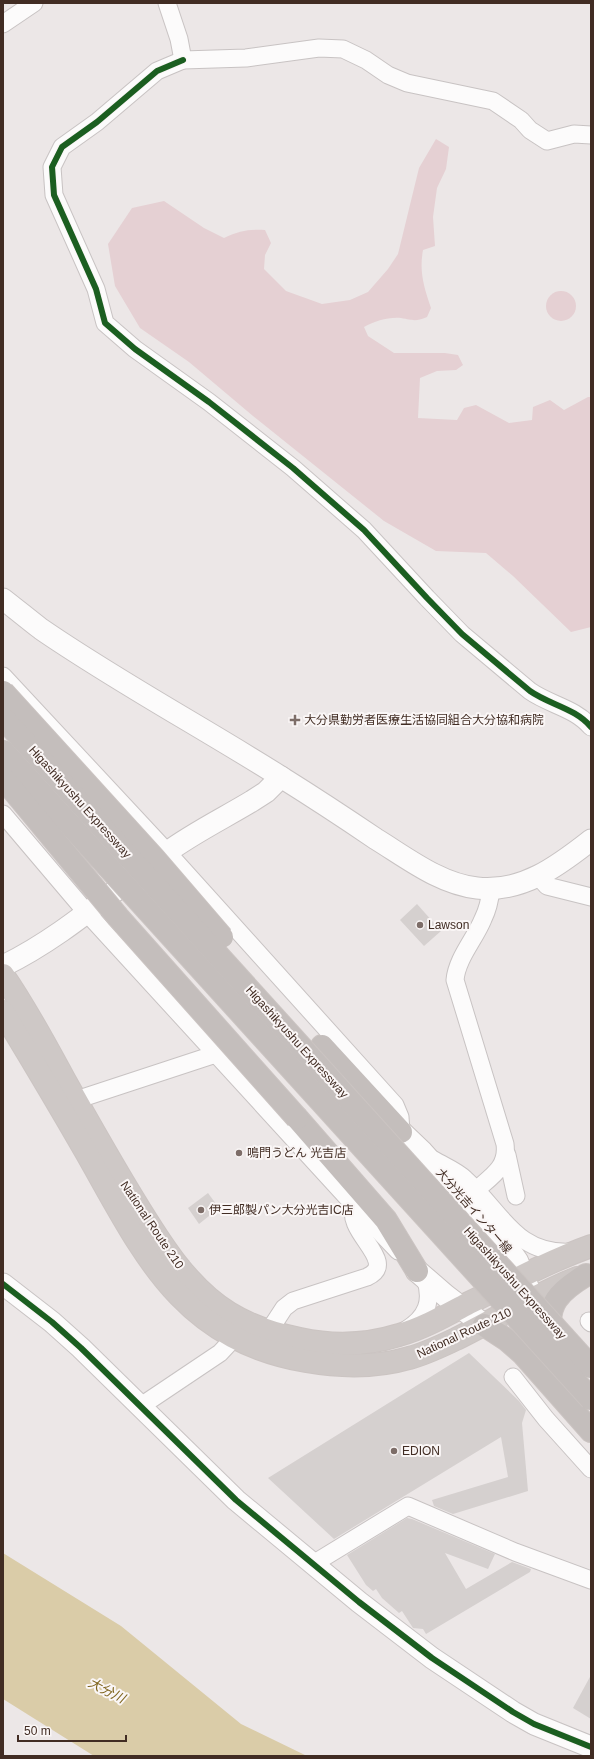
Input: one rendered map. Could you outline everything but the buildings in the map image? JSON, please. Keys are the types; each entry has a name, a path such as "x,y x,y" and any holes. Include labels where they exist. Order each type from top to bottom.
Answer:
{"highway":[{"path":"3,692 154,858 235,953 401,1132"},
{"name":"Higashikyushu Expressway","path":"3,718 591,1368"},
{"name":"Higashikyushu Expressway","path":"3,751 591,1399"},
{"path":"3,778 118,917 386,1220 421,1275"},
{"name":"National Route 210","path":"3,975 143,1216 176,1263 193,1283 228,1312 269,1331 310,1342 334,1344 377,1340 398,1336 421,1328 516,1279 584,1249"},
{"name":"National Route 210","path":"3,1012 50,1090 130,1230 153,1264 176,1293 194,1310 234,1338 275,1354 294,1359 331,1365 363,1366 394,1362 411,1358 429,1351 565,1283 588,1274"},
{"path":"560,1358 550,1330 552,1306 558,1296 565,1289 588,1274"},
{"path":"516,1279 501,1292 491,1321 507,1340 523,1354 591,1431"},
{"path":"532,1299 544,1332 560,1358 591,1392"}],"main road":[{"name":"大分光吉インター線","path":"401,1132 422,1152 508,1248 516,1279 532,1299"},
{"path":"421,1275 461,1308 491,1321"}],"street":[{"path":"3,24 34,3"},
{"path":"167,3 179,39 183,60"},
{"path":"591,135 574,134 547,141 530,130 521,120 493,102 407,83 388,75 366,60 342,49 319,48 246,58 183,60 157,71 97,122 62,146 52,167 54,195 96,289 105,323 135,349 209,402 293,468 364,530 462,634 530,691 542,699 578,714 591,727"},
{"path":"3,599 40,628 82,656 281,777 425,869 440,877 464,886 491,889 508,887 530,880 560,864 591,840"},
{"path":"3,676 167,852 395,1105 400,1117 401,1132"},
{"path":"3,966 35,949 87,913 167,852 266,792 281,777"},
{"path":"3,814 87,913 355,1206 421,1275 429,1289 429,1300 426,1310 420,1319 398,1336"},
{"path":"538,876 547,886 591,897"},
{"path":"491,889 490,899 484,916 458,966 455,980 505,1144 506,1155 516,1196"},
{"path":"76,1100 216,1054"},
{"path":"422,1152 464,1177 508,1225 530,1245 549,1251 584,1249"},
{"path":"476,1190 501,1167 506,1155"},
{"path":"269,1331 284,1308 293,1301 367,1277 374,1274 377,1270 377,1259 357,1229 353,1220 353,1211 355,1206"},
{"path":"3,1284 58,1328 141,1406 236,1500 396,1631 490,1697 534,1724 591,1748"},
{"path":"141,1406 220,1354 234,1338"},
{"path":"513,1377 546,1419 591,1469"},
{"path":"313,1564 408,1506 515,1552 591,1580"}],"shaded area":[{"path":"436,139 449,147 446,169 437,188 433,217 435,246 423,250 422,258 423,279 431,308 427,317 420,320 391,318 377,321 364,327 368,336 394,353 445,353 458,355 463,365 456,370 437,371 420,378 418,418 457,420 464,408 476,405 509,423 532,420 533,407 550,400 564,410 588,397 591,397 591,627 571,632 513,576 486,553 436,551 384,521 253,416 189,362 140,328 115,286 108,244 132,208 164,201 204,228 224,238 244,231 265,230 271,243 265,255 264,269 286,291 322,304 350,300 368,292 388,269 398,254 419,168"},
{"path":"561,291 567,292 575,300 575,312 567,320 561,321 555,320 547,312 546,306 547,300 555,292"}],"water":[{"name":"大分川","path":"3,1553 121,1626 241,1724 307,1756 94,1756 3,1699"}],"cycle path":[{"path":"183,60 157,71 97,122 62,147 52,167 54,195 96,289 105,323 135,349 209,402 293,468 364,530 462,634 530,691 578,715 591,727"},
{"path":"3,1284 52,1322 81,1348 236,1500 359,1602 432,1658 513,1712 534,1724 591,1747"}],"place":[{"name":"大分県勤労者医療生活協同組合大分協和病院","path":"295,720"},
{"name":"Lawson","path":"420,925"},
{"name":"鳴門うどん 光吉店","path":"239,1153"},
{"name":"伊三郎製パン大分光吉IC店","path":"201,1210"},
{"name":"EDION","path":"394,1451"}]}
